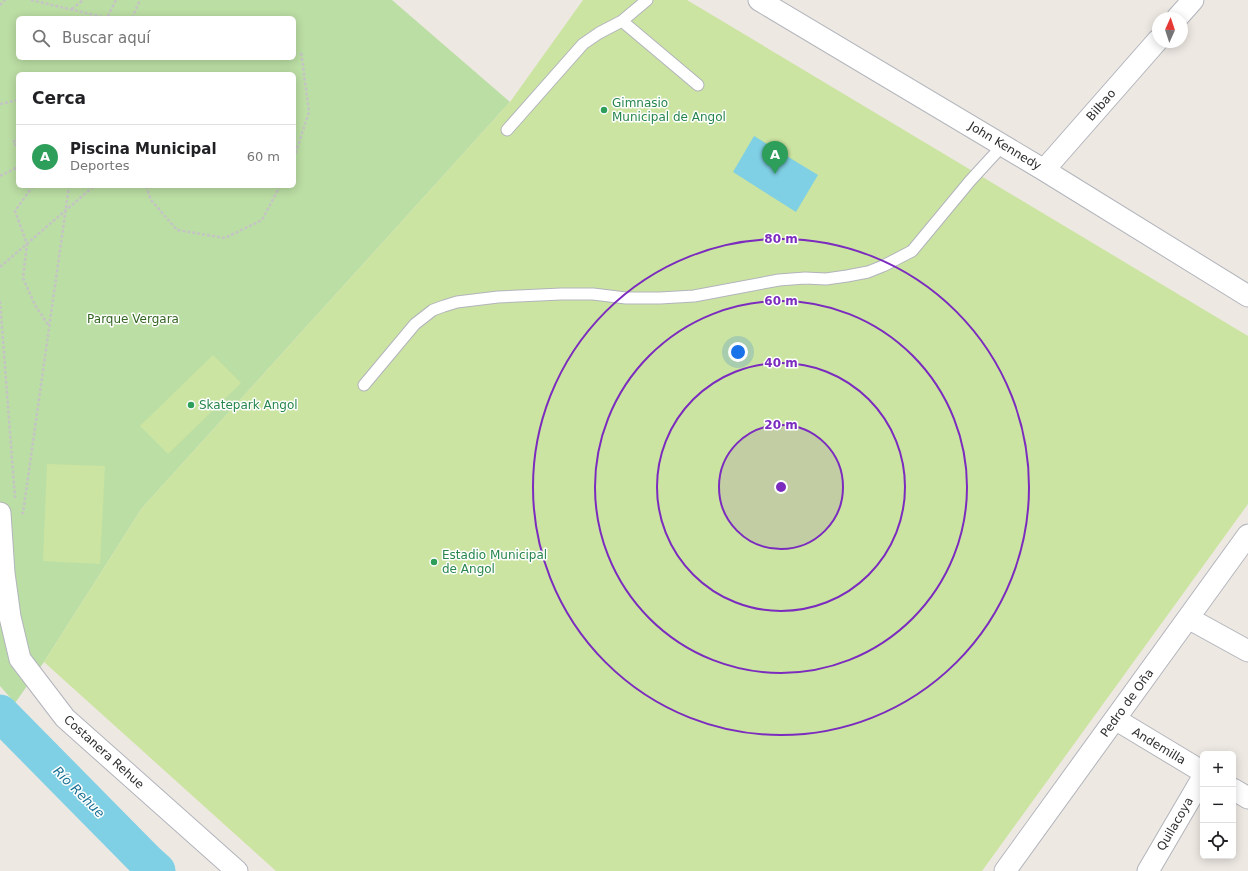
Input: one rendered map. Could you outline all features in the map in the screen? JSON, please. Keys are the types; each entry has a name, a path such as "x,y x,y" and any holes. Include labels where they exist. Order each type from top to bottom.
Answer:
{"street":[{"name":"John Kennedy","path":"759,0 1003,145 1248,296"},
{"path":"1183,12 1193,0"},
{"name":"Bilbao","path":"1044,170 1152,47"},
{"name":"Costanera Rehue","path":"8,513 4,573 10,617 20,659 65,718 237,871"},
{"name":"Pedro de Oña","path":"1005,871 1248,535"},
{"path":"1188,618 1248,651"},
{"name":"Andemilla","path":"1115,720 1200,770"},
{"name":"Quilacoya","path":"1148,871 1200,781"},
{"path":"1236,791 1248,798"}],"lane":[{"path":"507,130 583,44 599,33 622,21 647,0"},
{"path":"622,21 698,85"},
{"path":"364,385 415,324 433,310 457,302 553,294 593,294 633,298 694,296 779,280 826,279 868,272 912,251 970,181 1003,145"}],"path":[{"path":"0,5 5,0"},
{"path":"31,0 99,16"},
{"path":"72,10 83,0"},
{"path":"109,16 116,0"},
{"path":"133,16 140,0"},
{"path":"296,151 308,112 301,51"},
{"path":"0,104 16,100"},
{"path":"0,176 16,168"},
{"path":"32,188 16,211 27,244 24,278 35,304 49,327"},
{"path":"8,513 23,513 70,188"},
{"path":"0,267 92,188"},
{"path":"147,188 151,200 177,230 225,238 262,220 279,188"},
{"path":"0,302 15,498"}],"green space":[{"name":"Parque Vergara","path":"0,0 392,0 510,102 142,508 44,662 15,703 0,686"},
{"path":"583,0 687,0 1248,336 1248,504 982,871 276,871 44,662 142,508 510,102"},
{"name":"Skatepark Angol","path":"213,355 241,383 168,454 140,426"},
{"path":"47,464 105,466 100,564 43,561"}],"water":[{"path":"754,136 818,175 796,212 733,172"}],"waterway":[{"name":"Río Rehue","path":"0,713 157,871"}],"place":[{"name":"Gimnasio Municipal de Angol","path":"604,110"},
{"name":"Piscina Municipal","path":"775,174"},
{"name":"Skatepark Angol","path":"191,405"},
{"name":"Estadio Municipal de Angol","path":"434,562"}]}
